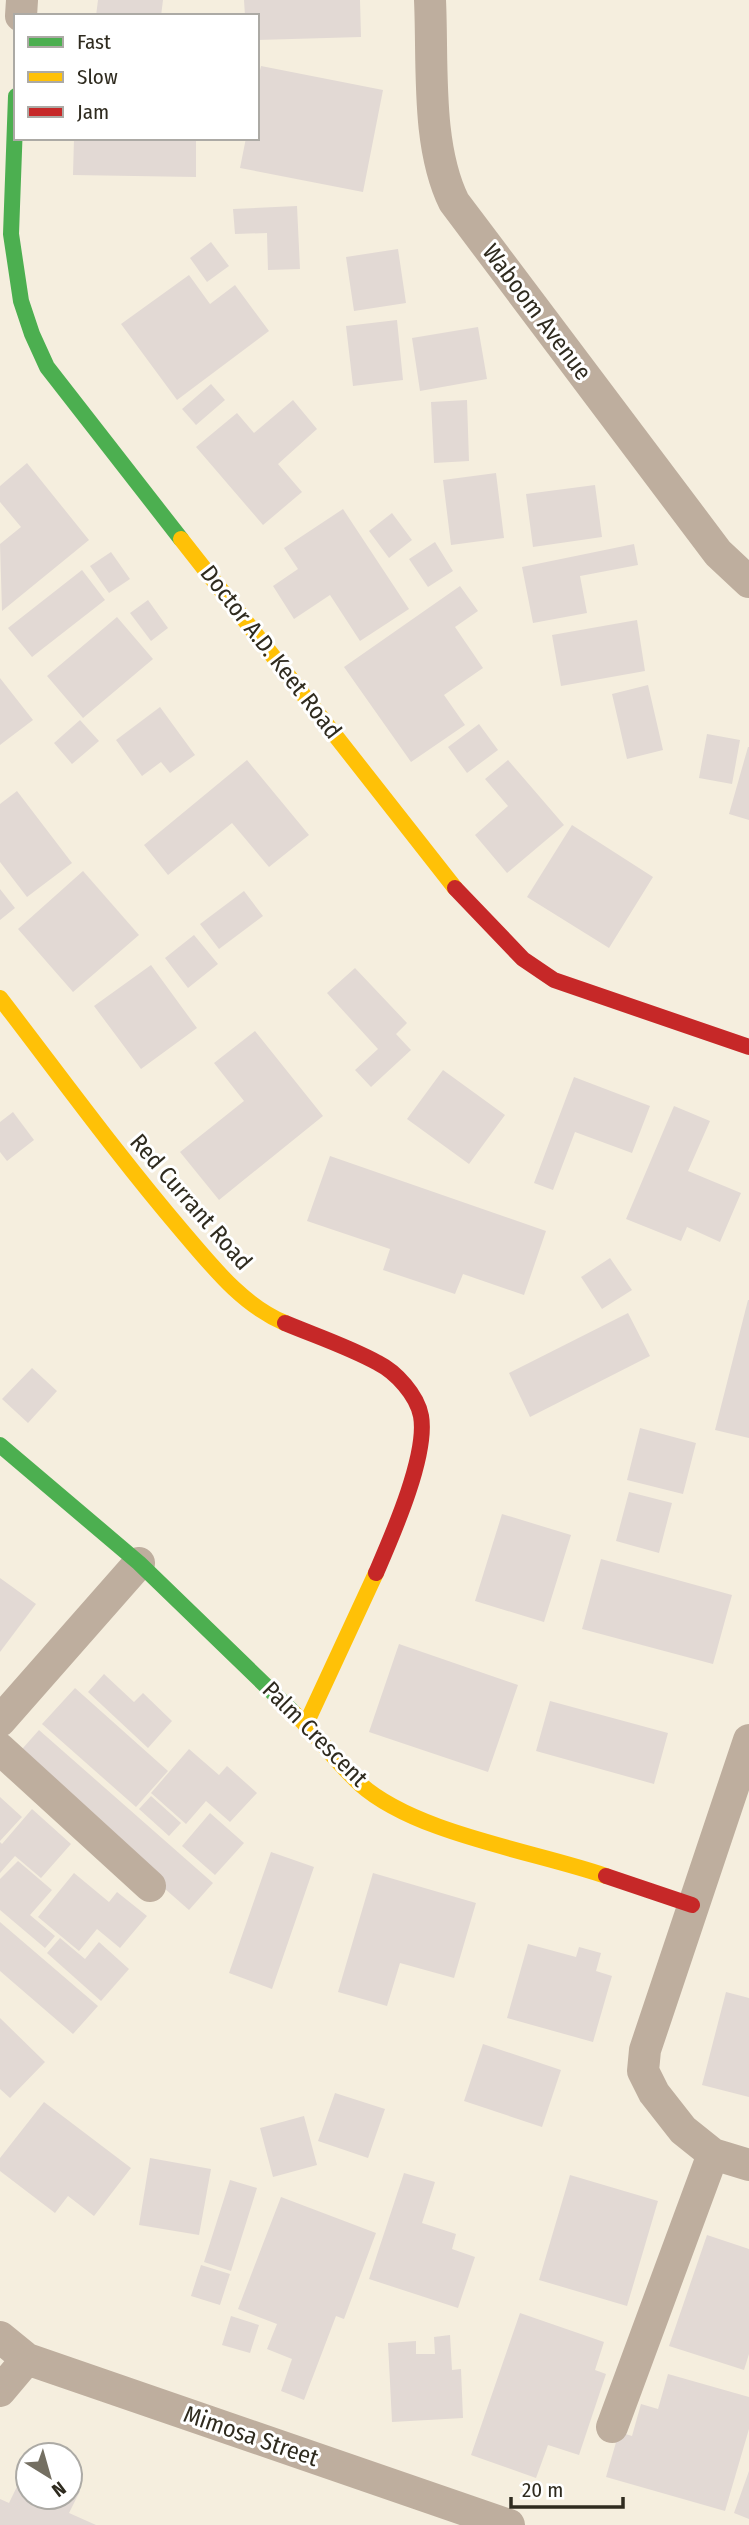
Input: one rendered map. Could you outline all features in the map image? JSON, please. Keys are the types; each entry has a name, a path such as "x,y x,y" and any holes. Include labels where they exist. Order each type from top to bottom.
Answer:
{"street":[{"name":"Waboom Avenue","path":"429,0 437,143 442,177 454,202 718,553 749,582"},
{"name":"Doctor A.D. Keet Road","path":"14,127 8,219 12,272 17,299 34,344 47,367 453,886 488,926 523,959 554,979 749,1047"},
{"name":"Red Currant Road","path":"0,998 144,1187 226,1282 270,1317 379,1363 395,1374 421,1416 422,1436 396,1523 328,1683 306,1724"},
{"name":"Palm Crescent","path":"0,1445 139,1563 306,1724 361,1785 434,1825 574,1865 692,1905"},
{"path":"0,1721 139,1563"},
{"path":"749,1740 645,2050 643,2071 668,2112 713,2154 749,2165"},
{"path":"0,1749 150,1886"},
{"path":"612,2427 713,2154"},
{"name":"Mimosa Street","path":"0,2337 27,2360 509,2525"},
{"path":"0,2391 27,2360"}],"building":[{"path":"98,0 163,0 161,14 96,14"},
{"path":"244,0 360,0 361,37 259,40 259,14 245,14"},
{"path":"261,66 383,90 363,192 240,168 246,140 259,140"},
{"path":"74,140 196,140 196,177 73,175"},
{"path":"297,206 300,269 268,270 267,233 235,234 233,209"},
{"path":"211,242 229,266 207,282 190,258"},
{"path":"398,249 406,303 354,311 346,257"},
{"path":"189,275 210,304 235,285 269,331 177,400 121,324"},
{"path":"397,320 403,380 353,386 346,326"},
{"path":"478,327 487,379 420,391 412,338"},
{"path":"211,384 225,400 196,425 182,409"},
{"path":"293,400 317,429 278,464 302,492 263,525 196,447 237,413 254,433"},
{"path":"467,400 469,461 434,463 431,402"},
{"path":"27,463 89,540 2,611 0,544 21,527 0,502 0,486"},
{"path":"496,473 504,538 451,545 443,480"},
{"path":"595,485 602,537 533,547 526,494"},
{"path":"343,509 409,609 360,641 330,595 294,619 273,586 298,569 284,548"},
{"path":"392,513 412,540 389,558 369,531"},
{"path":"435,542 453,571 428,587 409,559"},
{"path":"634,544 638,565 580,576 587,613 533,623 522,567"},
{"path":"111,552 130,579 109,593 90,566"},
{"path":"82,570 105,600 32,657 8,628"},
{"path":"460,586 478,611 455,627 483,668 444,695 465,725 411,762 344,667"},
{"path":"148,600 168,628 151,641 130,613"},
{"path":"117,617 153,659 83,718 47,676"},
{"path":"637,620 645,671 561,686 552,635"},
{"path":"0,678 33,720 0,745"},
{"path":"648,685 663,750 627,759 612,694"},
{"path":"160,707 195,755 170,773 161,762 142,776 116,740"},
{"path":"80,720 99,741 72,764 54,743"},
{"path":"479,724 498,750 467,773 448,747"},
{"path":"707,734 740,740 732,784 699,778"},
{"path":"749,747 749,820 729,814"},
{"path":"247,760 309,835 269,867 232,823 168,875 144,845"},
{"path":"508,760 564,825 507,873 475,835 508,806 485,779"},
{"path":"17,791 72,863 27,897 0,862 0,804"},
{"path":"572,825 653,877 609,948 527,897"},
{"path":"83,871 139,935 73,992 18,929"},
{"path":"0,889 15,908 0,920"},
{"path":"244,891 263,916 219,949 200,924"},
{"path":"194,935 218,964 188,988 165,958"},
{"path":"151,965 197,1028 141,1069 94,1006"},
{"path":"355,968 407,1023 396,1034 411,1050 371,1087 355,1070 378,1049 327,993"},
{"path":"255,1031 323,1116 219,1200 180,1152 244,1101 214,1063"},
{"path":"443,1070 505,1115 469,1164 407,1119"},
{"path":"574,1077 650,1106 632,1153 575,1132 553,1190 534,1183"},
{"path":"674,1106 710,1121 688,1171 741,1193 720,1242 687,1227 681,1241 626,1219"},
{"path":"13,1112 34,1140 7,1161 0,1152 0,1122"},
{"path":"330,1156 546,1231 524,1295 463,1274 455,1294 383,1270 390,1249 307,1221"},
{"path":"610,1258 632,1290 602,1309 581,1277"},
{"path":"749,1300 749,1438 715,1430"},
{"path":"628,1313 650,1356 530,1417 509,1373"},
{"path":"32,1368 57,1391 28,1423 2,1399"},
{"path":"640,1428 696,1443 683,1494 627,1480"},
{"path":"629,1492 672,1503 659,1553 616,1541"},
{"path":"502,1514 571,1535 544,1622 475,1601"},
{"path":"601,1559 732,1595 713,1664 582,1629"},
{"path":"0,1578 36,1604 0,1652"},
{"path":"399,1644 518,1685 488,1772 369,1732"},
{"path":"104,1674 134,1702 143,1693 172,1721 148,1748 88,1692"},
{"path":"75,1688 168,1771 136,1807 42,1724"},
{"path":"550,1701 668,1733 654,1784 536,1751"},
{"path":"39,1730 213,1883 189,1910 15,1757"},
{"path":"189,1749 219,1775 227,1766 257,1793 230,1822 206,1801 186,1824 151,1793"},
{"path":"151,1796 181,1823 169,1836 139,1809"},
{"path":"0,1797 22,1817 0,1841"},
{"path":"32,1809 71,1844 41,1878 15,1856 0,1873 0,1842 2,1844"},
{"path":"210,1813 244,1843 215,1875 182,1846"},
{"path":"271,1852 314,1867 272,1989 229,1973"},
{"path":"18,1861 52,1890 30,1915 55,1936 45,1948 0,1910 0,1879"},
{"path":"74,1873 109,1902 117,1892 147,1916 120,1948 97,1929 79,1951 38,1917"},
{"path":"373,1873 476,1903 454,1978 400,1963 387,2006 338,1992"},
{"path":"0,1922 98,2006 73,2034 0,1971"},
{"path":"60,1938 85,1959 99,1942 129,1969 101,2001 47,1953"},
{"path":"528,1944 576,1957 579,1947 601,1953 596,1971 612,1976 593,2042 507,2018"},
{"path":"726,1992 749,1998 749,2097 702,2085"},
{"path":"0,2018 45,2062 10,2098 0,2089"},
{"path":"483,2044 561,2070 542,2127 464,2101"},
{"path":"335,2093 385,2109 368,2158 318,2141"},
{"path":"44,2102 131,2168 94,2216 68,2196 55,2213 0,2171 0,2158"},
{"path":"304,2116 317,2165 273,2177 260,2128"},
{"path":"150,2158 211,2169 199,2235 139,2225"},
{"path":"404,2173 435,2182 422,2223 456,2234 452,2249 475,2257 458,2308 369,2279"},
{"path":"570,2175 658,2201 627,2306 539,2280"},
{"path":"230,2180 257,2188 231,2271 204,2262"},
{"path":"281,2197 376,2233 344,2319 336,2316 304,2400 281,2391 292,2359 267,2349 277,2324 238,2309"},
{"path":"707,2235 749,2249 749,2354 744,2370 669,2346"},
{"path":"201,2265 230,2274 220,2305 191,2296"},
{"path":"520,2313 604,2342 595,2370 606,2374 579,2455 548,2445 536,2478 471,2455"},
{"path":"231,2316 259,2325 250,2353 222,2345"},
{"path":"450,2335 452,2370 461,2369 463,2418 392,2422 388,2343 416,2341 416,2354 435,2354 434,2337"},
{"path":"668,2374 749,2397 749,2429 725,2511 606,2477 619,2432 632,2436 641,2404 658,2409"},
{"path":"749,2471 749,2519 734,2513"},
{"path":"14,2493 14,2511 70,2511 69,2513 96,2525 0,2525 0,2499 9,2503"}],"traffic: fast":[{"path":"14,140 11,234 21,301 32,334 47,367 181,539"},
{"path":"0,1445 139,1563 294,1713"}],"traffic: slow":[{"path":"181,539 455,888"},
{"path":"0,998 135,1174 205,1258 241,1295 285,1323"},
{"path":"306,1724 376,1573"},
{"path":"294,1713 360,1784 412,1816 477,1839 606,1876"}],"traffic: jam":[{"path":"455,888 523,959 554,980 749,1047"},
{"path":"285,1323 385,1367 405,1385 419,1408 422,1432 414,1473 376,1573"},
{"path":"606,1876 692,1905"}]}
